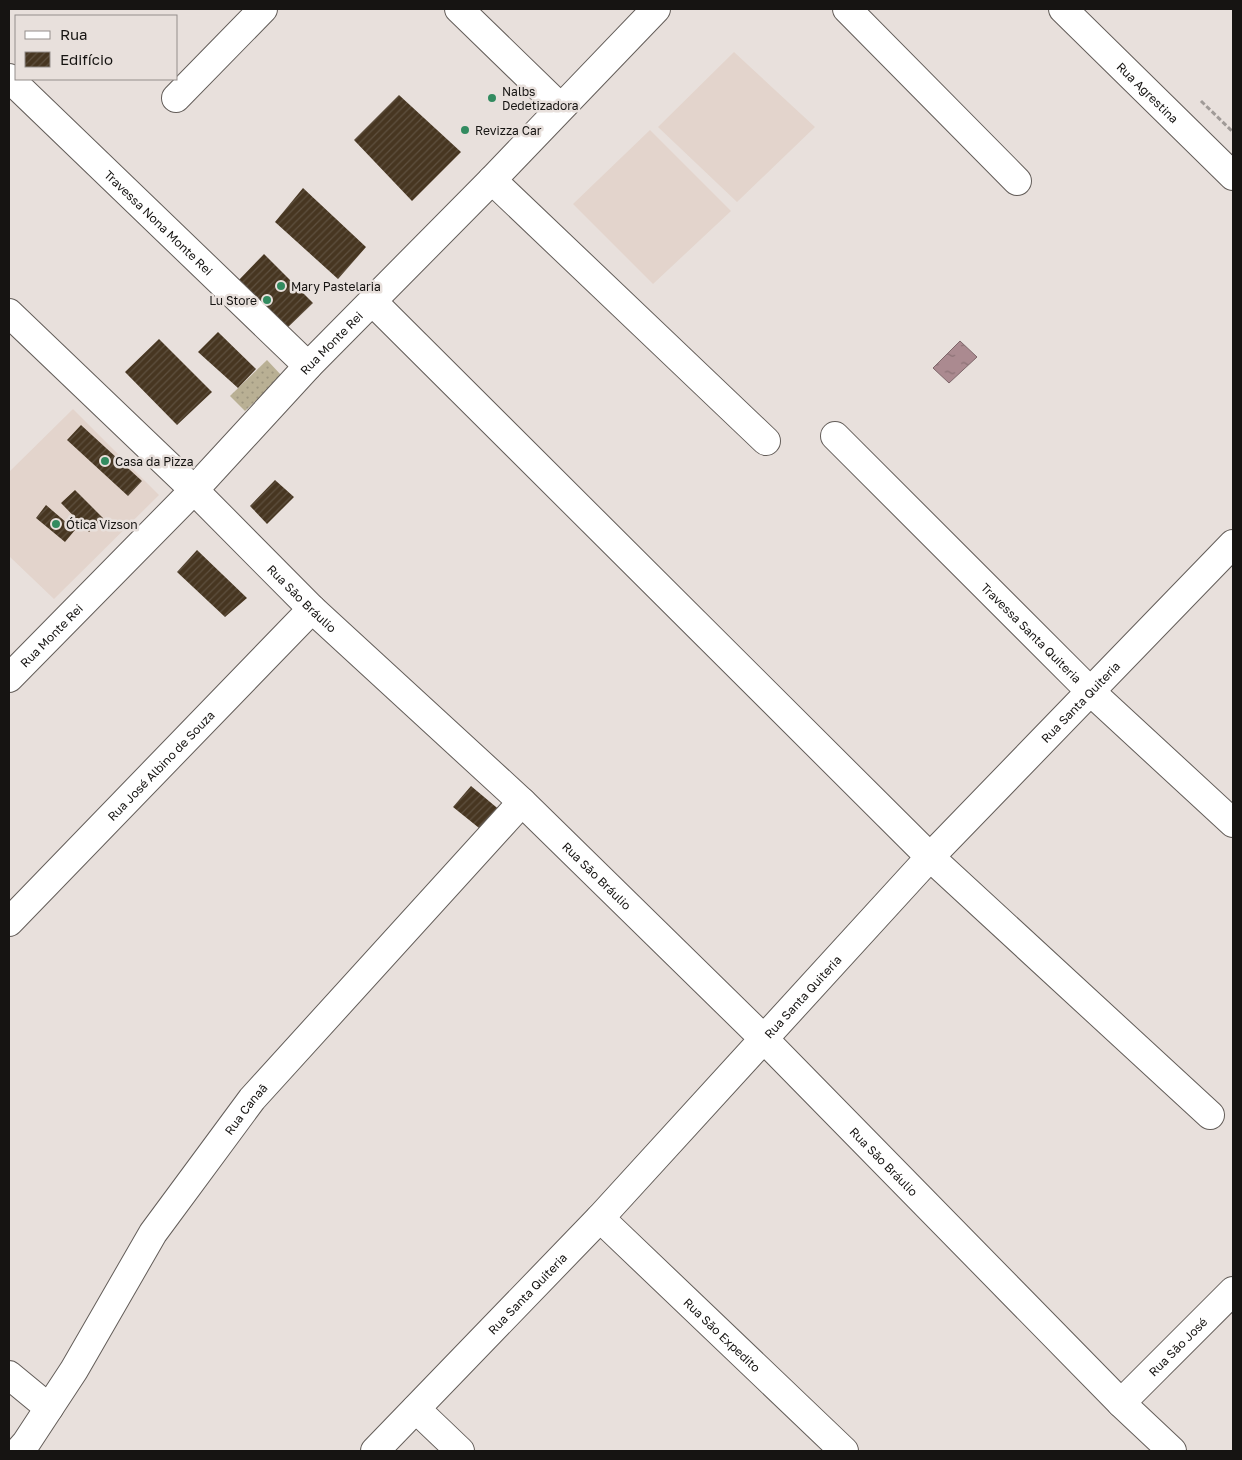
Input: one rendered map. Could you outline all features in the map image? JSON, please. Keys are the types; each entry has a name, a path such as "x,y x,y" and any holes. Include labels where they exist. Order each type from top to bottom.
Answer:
{"street":[{"path":"176,98 262,9"},
{"path":"458,9 560,107"},
{"name":"Rua Monte Rei","path":"9,678 194,490 308,366 492,180 656,9"},
{"path":"847,9 1017,181"},
{"name":"Rua Agrestina","path":"1062,9 1233,176"},
{"name":"Travessa Nona Monte Rei","path":"9,78 308,366"},
{"path":"492,180 766,442"},
{"path":"373,302 930,857 1210,1115"},
{"name":"Rua São Bráulio","path":"9,313 194,490 312,609 522,802 764,1038 1121,1403 1172,1451"},
{"name":"Travessa Santa Quiteria","path":"835,436 1090,691 1233,823"},
{"name":"Rua Santa Quiteria","path":"375,1451 600,1218 930,857 1233,544"},
{"name":"Rua José Albino de Souza","path":"9,922 312,609"},
{"name":"Rua Canaã","path":"19,1451 74,1370 153,1233 252,1099 522,802"},
{"name":"Rua São Expedito","path":"600,1218 844,1451"},
{"name":"Rua São José","path":"1121,1403 1233,1291"},
{"path":"9,1375 49,1408"},
{"path":"416,1409 460,1451"}],"shaded area":[{"path":"734,52 815,127 737,202 658,127"},
{"path":"650,130 731,211 653,284 573,204"},
{"path":"267,360 282,376 245,411 230,396"},
{"path":"73,409 159,495 54,599 9,556 9,472"}],"water":[{"path":"960,341 977,357 949,383 933,368"}],"building":[{"path":"399,95 461,152 412,201 354,140"},
{"path":"303,188 366,247 338,279 275,222"},
{"path":"264,254 313,303 284,331 237,282"},
{"path":"218,332 256,369 238,388 198,352"},
{"path":"159,339 212,392 177,425 125,372"},
{"name":"Casa da Pizza","path":"81,425 142,481 128,496 67,440"},
{"path":"275,480 294,497 267,524 250,506"},
{"path":"75,490 103,518 89,532 61,503"},
{"name":"Ótica Vizson","path":"46,505 75,530 65,542 36,518"},
{"path":"197,550 247,598 225,617 177,572"},
{"path":"471,786 502,812 484,832 453,807"}],"place":[{"name":"Nalbs Dedetizadora","path":"492,98"},
{"name":"Revizza Car","path":"465,130"},
{"name":"Mary Pastelaria","path":"281,286"},
{"name":"Lu Store","path":"267,300"},
{"name":"Casa da Pizza","path":"105,461"},
{"name":"Ótica Vizson","path":"56,524"}]}
